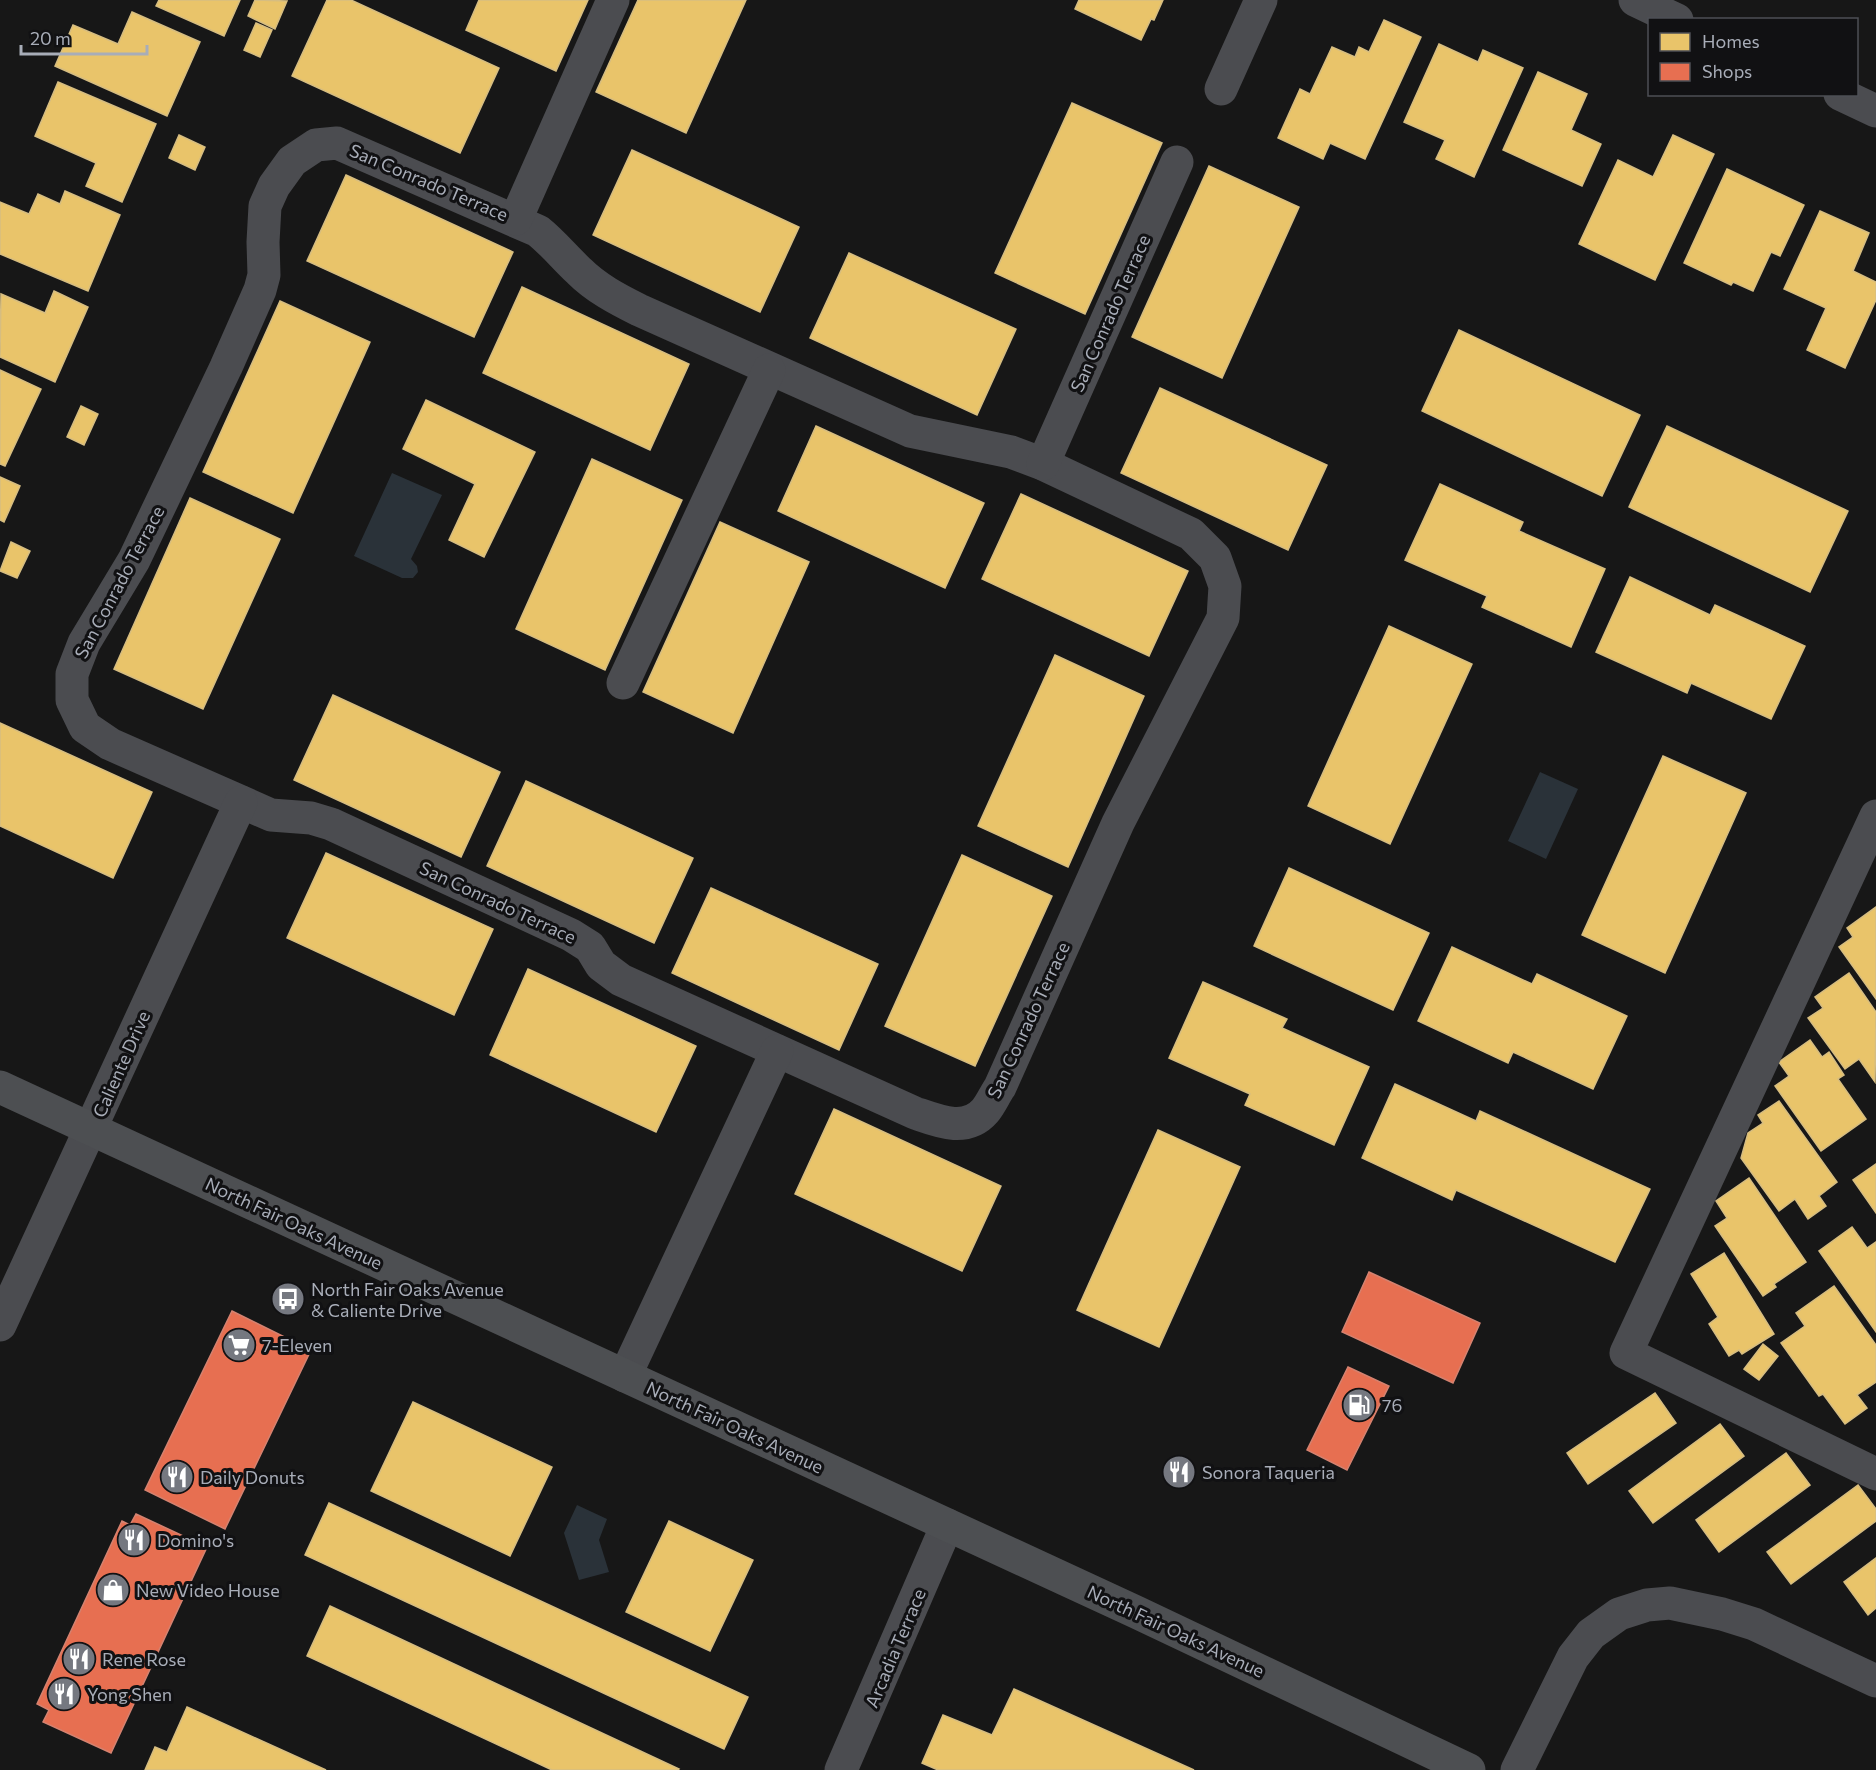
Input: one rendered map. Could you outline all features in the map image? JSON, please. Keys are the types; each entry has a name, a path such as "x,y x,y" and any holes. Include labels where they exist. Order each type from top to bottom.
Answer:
{"main road":[{"name":"North Fair Oaks Avenue","path":"0,1087 1338,1706 1469,1770"}],"street":[{"name":"San Conrado Terrace","path":"516,219 613,0"},
{"path":"1221,89 1261,0"},
{"path":"1635,0 1673,18"},
{"path":"1844,96 1876,111"},
{"name":"San Conrado Terrace","path":"337,143 516,219 538,231 557,246 579,271 606,293 639,310 910,431 1011,452 1042,464 1191,534 1215,558 1225,586 1223,618 1118,823 1000,1087 984,1112 967,1123 947,1124 915,1113 621,980 601,965 590,947 571,935 341,828 311,818 271,815 110,744 85,728 72,700 72,674 84,643 134,560 260,290 264,275 265,206 274,186 292,161 316,145 337,143"},
{"name":"San Conrado Terrace","path":"1042,464 1177,162"},
{"path":"623,683 769,370"},
{"name":"Caliente Drive","path":"0,1325 241,802"},
{"path":"1873,1465 1626,1353 1876,816"},
{"path":"625,1376 777,1050"},
{"name":"Arcadia Terrace","path":"841,1770 947,1525"},
{"path":"1517,1770 1573,1657 1591,1634 1619,1614 1647,1605 1670,1603 1722,1614 1743,1621 1876,1681"}],"shaded area":[{"path":"392,473 442,495 411,559 417,566 418,572 413,578 402,578 354,556"},
{"path":"1540,772 1578,789 1546,859 1508,841"},
{"path":"577,1505 607,1519 599,1540 609,1572 579,1580 564,1533"}],"building: Homes":[{"path":"159,0 240,0 224,36 156,6"},
{"path":"255,0 287,1 275,29 248,16"},
{"path":"327,0 351,0 499,68 460,153 292,76"},
{"path":"479,0 588,0 556,71 466,30"},
{"path":"638,0 746,0 686,133 596,92"},
{"path":"1079,0 1163,0 1141,40 1075,9"},
{"path":"132,12 200,42 167,116 55,66 73,25 118,44"},
{"path":"1384,20 1421,37 1365,159 1330,143 1323,159 1278,138 1300,89 1310,94 1332,47 1355,57 1359,47 1369,52"},
{"path":"256,23 272,30 260,57 244,50"},
{"path":"1439,44 1478,62 1483,50 1523,68 1474,177 1436,159 1445,140 1404,122"},
{"path":"1538,72 1587,94 1571,130 1601,144 1582,186 1503,150"},
{"path":"58,82 156,124 122,202 86,186 96,163 35,136"},
{"path":"1072,103 1162,143 1085,314 995,273"},
{"path":"179,135 205,147 195,170 169,158"},
{"path":"1673,135 1714,154 1655,280 1579,244 1618,160 1653,177"},
{"path":"632,150 799,227 760,312 593,235"},
{"path":"1209,166 1299,207 1222,378 1132,337"},
{"path":"1727,169 1804,205 1780,256 1771,252 1753,291 1733,282 1731,285 1684,263"},
{"path":"346,175 513,252 474,337 307,261"},
{"path":"65,191 120,215 88,291 0,254 0,202 29,214 38,194 60,204"},
{"path":"1820,211 1869,233 1853,271 1876,282 1876,300 1845,368 1807,350 1826,308 1784,289"},
{"path":"849,253 1016,329 977,415 810,338"},
{"path":"522,287 689,364 650,450 483,373"},
{"path":"54,291 88,307 55,382 0,357 1,294 45,313"},
{"path":"280,301 370,342 293,513 203,472"},
{"path":"1459,330 1640,415 1602,496 1422,411"},
{"path":"0,370 41,389 5,466 0,464"},
{"path":"1160,388 1327,465 1288,550 1121,473"},
{"path":"426,400 535,452 484,557 449,540 475,484 403,449"},
{"path":"81,406 98,414 84,445 67,437"},
{"path":"816,426 984,503 945,588 778,511"},
{"path":"1667,426 1848,511 1810,592 1629,507"},
{"path":"592,459 682,500 605,670 516,629"},
{"path":"0,477 20,486 4,522 0,520"},
{"path":"1440,484 1523,522 1519,531 1605,569 1571,647 1482,607 1487,596 1405,560"},
{"path":"1021,494 1188,571 1149,656 982,579"},
{"path":"190,498 280,539 203,709 114,669"},
{"path":"720,522 809,562 733,733 643,692"},
{"path":"11,542 30,551 17,578 0,571"},
{"path":"1630,577 1710,615 1715,605 1805,646 1771,719 1691,683 1687,693 1596,652"},
{"path":"1389,626 1472,664 1390,844 1308,806"},
{"path":"1055,655 1144,696 1068,867 978,826"},
{"path":"333,695 500,772 461,857 294,780"},
{"path":"0,723 152,792 113,878 0,826"},
{"path":"1663,756 1746,793 1665,973 1582,935"},
{"path":"526,781 693,858 654,943 487,866"},
{"path":"326,853 493,929 454,1015 287,938"},
{"path":"962,855 1052,896 975,1066 885,1026"},
{"path":"1289,868 1429,933 1393,1010 1254,946"},
{"path":"711,888 878,964 839,1050 672,973"},
{"path":"1876,907 1876,999 1839,947 1853,937 1847,928"},
{"path":"1452,947 1532,984 1537,974 1627,1016 1593,1089 1513,1052 1508,1063 1418,1021"},
{"path":"528,969 696,1046 656,1132 490,1055"},
{"path":"1849,973 1876,1012 1875,1082 1859,1059 1845,1069 1808,1018 1823,1008 1815,997"},
{"path":"1203,982 1287,1019 1282,1028 1369,1067 1334,1145 1245,1105 1250,1094 1169,1058"},
{"path":"1810,1040 1822,1057 1829,1052 1844,1075 1838,1079 1866,1119 1821,1151 1775,1086 1789,1076 1779,1062"},
{"path":"1395,1084 1476,1121 1480,1111 1650,1189 1615,1262 1456,1190 1452,1200 1362,1158"},
{"path":"1779,1101 1837,1182 1819,1196 1826,1206 1808,1219 1795,1199 1779,1211 1741,1158 1748,1133 1763,1123 1758,1115"},
{"path":"834,1109 1001,1186 962,1271 795,1194"},
{"path":"1158,1130 1240,1167 1159,1347 1077,1310"},
{"path":"1876,1164 1876,1213 1853,1180"},
{"path":"1749,1178 1806,1262 1774,1284 1776,1287 1763,1296 1715,1226 1727,1218 1716,1201"},
{"path":"1852,1227 1867,1248 1876,1242 1876,1332 1819,1251"},
{"path":"1724,1253 1774,1334 1742,1354 1739,1350 1729,1356 1709,1324 1718,1317 1691,1274"},
{"path":"1834,1286 1876,1345 1876,1382 1857,1395 1867,1408 1845,1424 1823,1394 1819,1396 1781,1343 1805,1326 1796,1313"},
{"path":"1763,1344 1778,1356 1759,1380 1744,1369"},
{"path":"1655,1393 1676,1423 1588,1484 1567,1453"},
{"path":"413,1402 552,1467 510,1556 371,1491"},
{"path":"1720,1424 1744,1456 1653,1523 1629,1491"},
{"path":"1786,1453 1810,1485 1719,1552 1696,1520"},
{"path":"1858,1485 1876,1509 1876,1521 1791,1584 1767,1552"},
{"path":"329,1503 748,1697 724,1749 305,1555"},
{"path":"669,1521 753,1560 710,1651 626,1612"},
{"path":"1876,1558 1876,1608 1868,1615 1844,1582"},
{"path":"330,1606 679,1769 552,1770 307,1656"},
{"path":"1014,1689 1194,1770 938,1770 922,1763 943,1715 992,1735"},
{"path":"187,1707 326,1770 145,1770 155,1747 167,1752"}],"building: Shops":[{"path":"1369,1272 1480,1323 1453,1383 1342,1332"},
{"path":"232,1311 311,1350 225,1529 145,1490"},
{"path":"1348,1367 1389,1386 1347,1470 1307,1450"},
{"path":"136,1514 207,1547 111,1753 43,1722 49,1710 37,1704 122,1521 130,1525"}],"place":[{"name":"North Fair Oaks Avenue & Caliente Drive","path":"288,1299"},
{"name":"7-Eleven","path":"239,1345"},
{"name":"76","path":"1359,1405"},
{"name":"Sonora Taqueria","path":"1179,1472"},
{"name":"Daily Donuts","path":"177,1477"},
{"name":"Domino's","path":"134,1540"},
{"name":"New Video House","path":"113,1590"},
{"name":"Rene Rose","path":"79,1659"},
{"name":"Yong Shen","path":"64,1694"}]}
